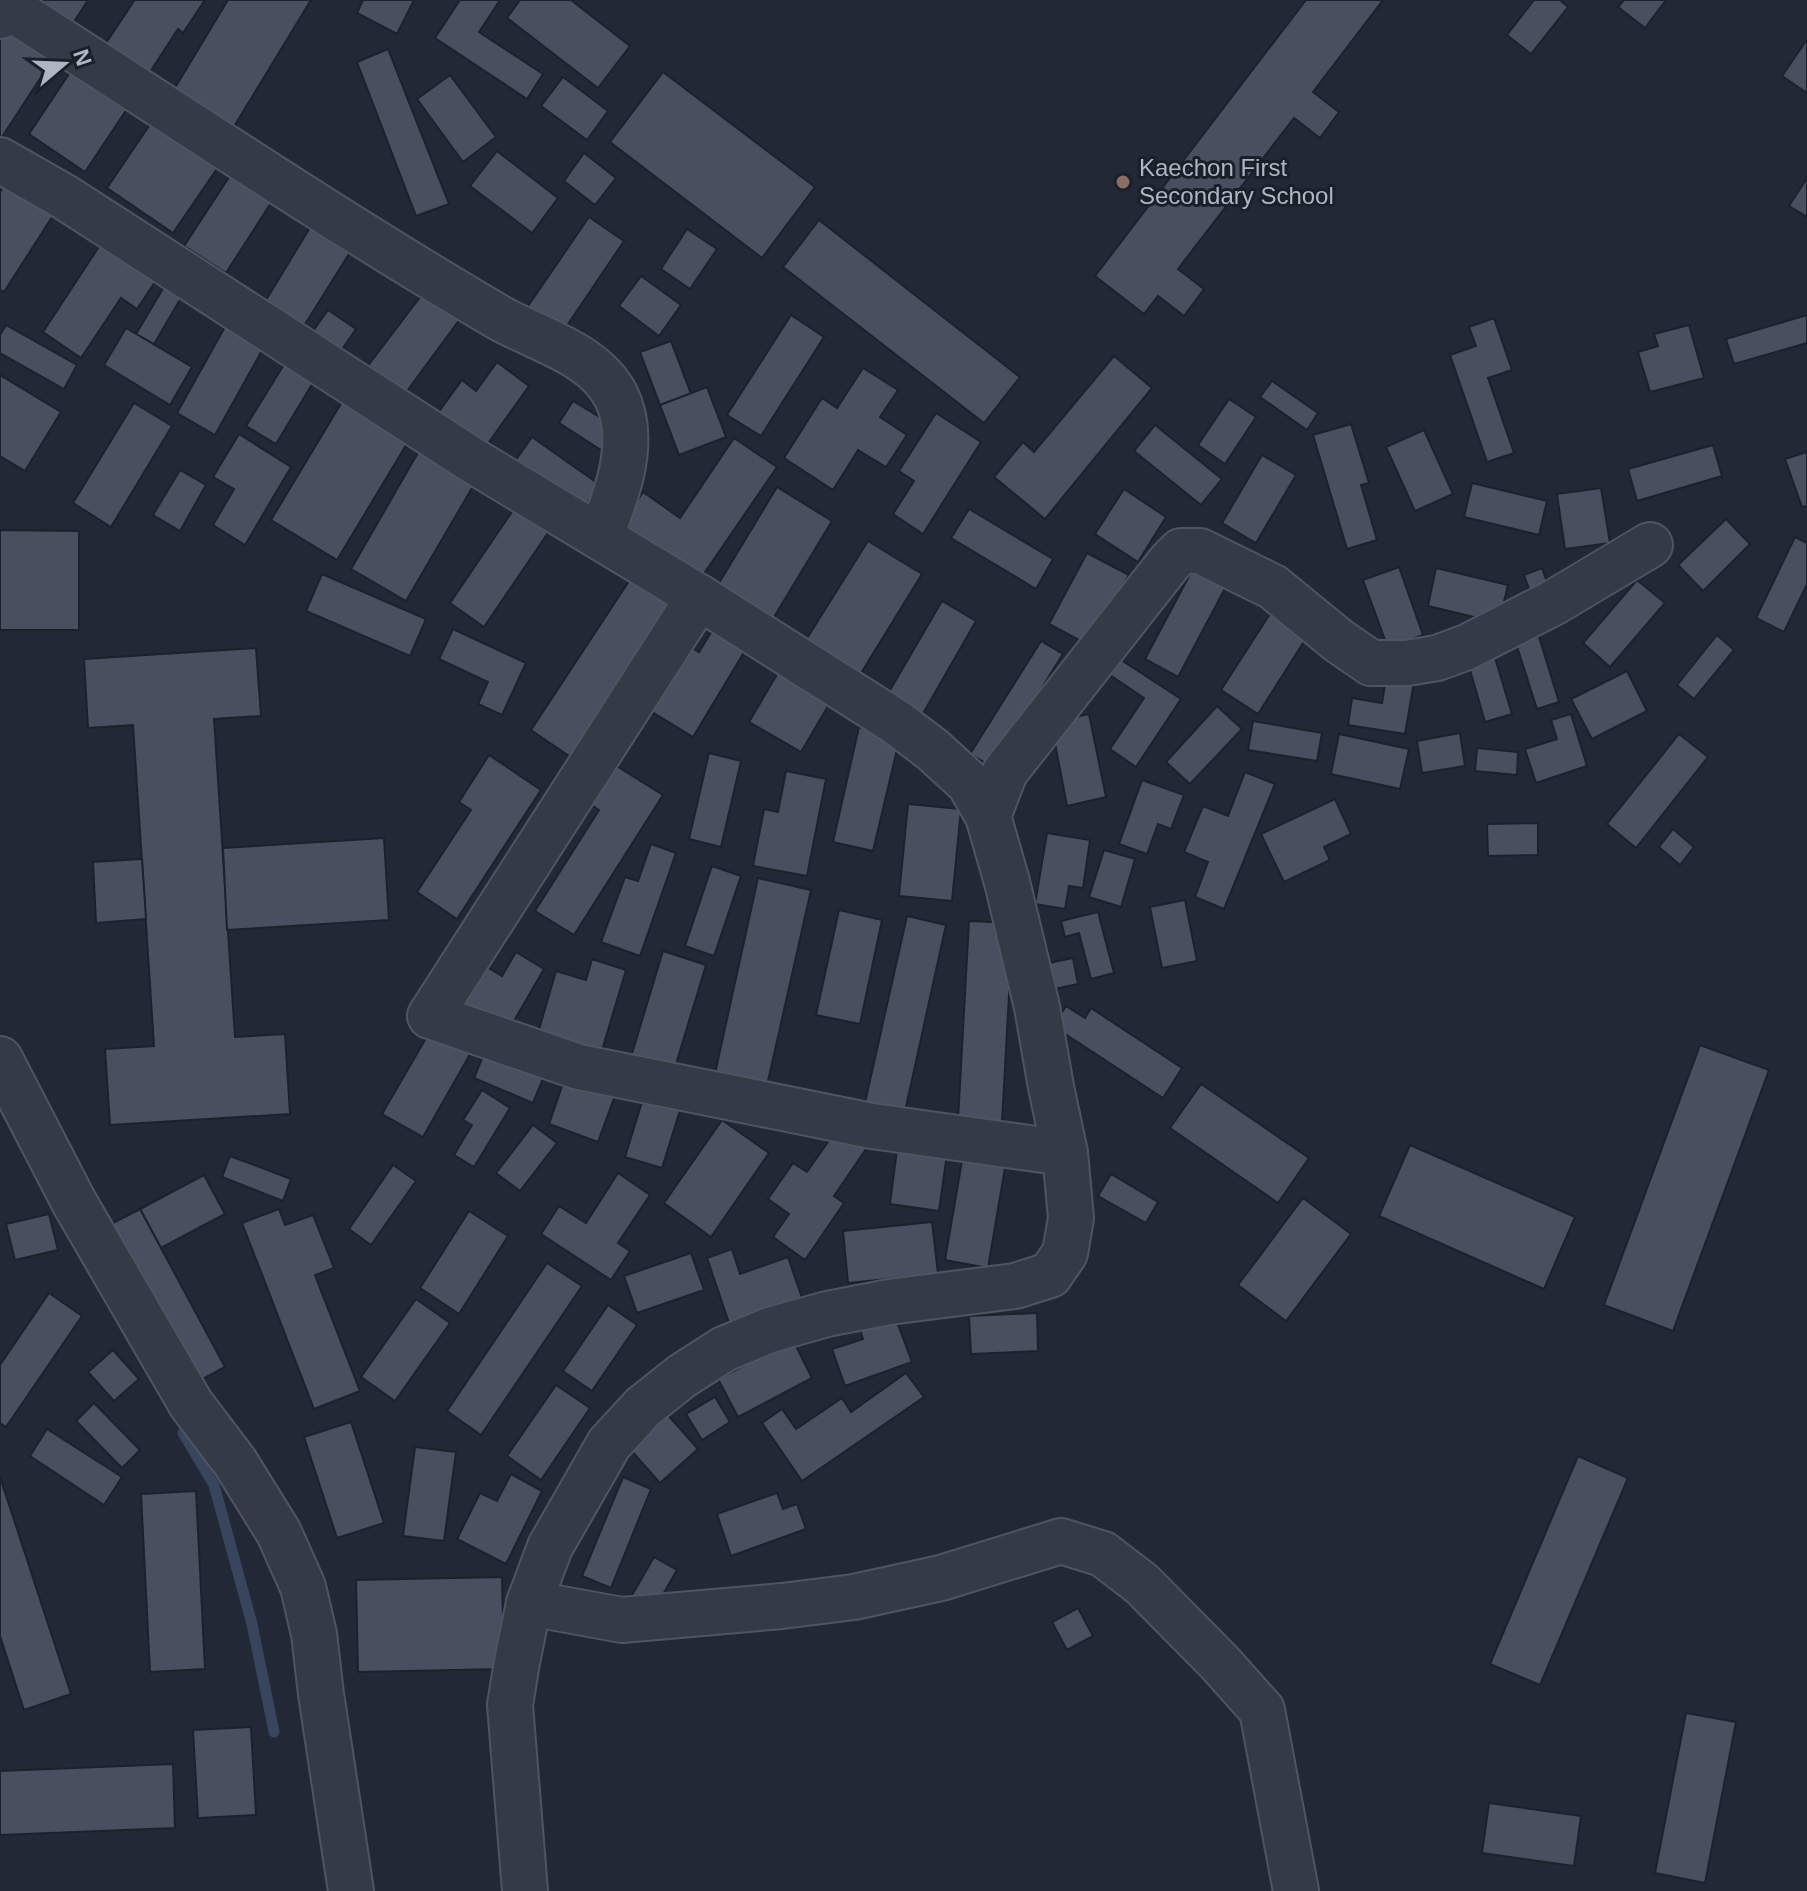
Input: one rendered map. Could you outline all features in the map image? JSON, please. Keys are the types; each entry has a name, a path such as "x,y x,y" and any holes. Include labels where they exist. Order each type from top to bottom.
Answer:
{"street":[{"path":"0,16 7,6 400,259 599,371 616,397 624,421 624,455 616,497 600,537"},
{"path":"0,160 63,196 472,460 883,713 933,750 969,783 988,816 1034,993 1065,1153 1071,1218 1065,1253 1050,1275 1015,1286 889,1302 827,1314 770,1330 724,1349 643,1407 609,1444 550,1547 529,1603 510,1705 525,1891"},
{"path":"988,816 1005,772 1181,551 1200,551 1273,587 1371,663 1407,663 1437,658 1467,647 1553,603 1650,545"},
{"path":"699,597 430,1016 579,1067 872,1126 1065,1153"},
{"path":"0,1059 74,1202 191,1404 235,1462 279,1533 303,1587 314,1634 351,1891"},
{"path":"529,1603 622,1620 766,1608 854,1597 941,1578 1061,1541 1103,1554 1142,1584 1262,1710 1296,1891"}],"building":[{"path":"40,0 88,0 74,22"},
{"path":"132,0 205,0 183,33 178,29 146,78 102,49"},
{"path":"228,0 311,0 227,138 167,101"},
{"path":"363,0 414,0 397,34 357,13"},
{"path":"460,0 500,0 479,32 543,74 527,99 435,38"},
{"path":"520,0 571,0 630,46 598,88 507,18"},
{"path":"1306,0 1383,0 1313,92 1339,112 1320,138 1294,118 1178,269 1204,289 1184,316 1158,296 1144,314 1095,276"},
{"path":"1534,0 1560,0 1568,7 1531,54 1507,35"},
{"path":"1624,0 1666,0 1645,28 1618,7"},
{"path":"11,20 58,51 0,140 0,37"},
{"path":"1807,42 1807,93 1782,76"},
{"path":"388,49 449,204 416,216 357,62"},
{"path":"75,65 131,103 85,172 29,134"},
{"path":"663,72 815,187 762,258 610,142"},
{"path":"450,75 496,137 463,162 417,99"},
{"path":"563,77 608,111 587,140 541,106"},
{"path":"157,114 223,160 173,233 107,188"},
{"path":"497,151 558,198 532,233 470,186"},
{"path":"584,153 616,178 595,205 564,181"},
{"path":"237,165 278,192 226,273 184,246"},
{"path":"1807,178 1807,217 1789,206"},
{"path":"8,180 56,211 4,292 0,290 0,192"},
{"path":"589,217 624,241 562,333 526,309"},
{"path":"819,220 1020,377 984,423 783,267"},
{"path":"314,221 354,246 302,329 263,305"},
{"path":"687,229 717,249 690,289 661,269"},
{"path":"102,242 157,279 137,309 121,298 81,358 43,332"},
{"path":"641,276 681,305 659,336 619,306"},
{"path":"164,287 181,298 154,344 136,334"},
{"path":"427,288 463,315 404,395 367,367"},
{"path":"328,310 356,329 336,358 308,338"},
{"path":"791,315 824,337 761,436 727,415"},
{"path":"1807,315 1807,343 1734,364 1726,339"},
{"path":"1494,318 1512,370 1488,378 1514,453 1487,462 1450,355 1476,346 1469,327"},
{"path":"6,325 77,365 64,389 0,353 0,335"},
{"path":"226,325 264,347 215,435 177,413"},
{"path":"1689,325 1704,378 1650,392 1638,352 1658,346 1654,334"},
{"path":"126,328 192,367 170,405 104,365"},
{"path":"671,341 691,394 660,405 640,352"},
{"path":"1114,356 1152,388 1045,519 994,477 1023,442 1034,452"},
{"path":"497,362 529,386 482,452 435,417 462,380 476,391"},
{"path":"285,363 314,381 276,444 246,426"},
{"path":"863,368 898,390 880,417 907,435 886,467 858,450 833,490 784,458 822,398 837,408"},
{"path":"0,375 61,412 25,471 0,456"},
{"path":"1272,381 1318,413 1307,430 1260,397"},
{"path":"707,387 726,437 679,455 660,405"},
{"path":"345,397 411,437 337,560 271,520"},
{"path":"1229,399 1256,417 1225,464 1198,445"},
{"path":"573,401 616,427 601,450 559,423"},
{"path":"134,403 172,426 111,527 73,503"},
{"path":"936,413 981,442 923,534 893,514 914,481 899,471"},
{"path":"1351,424 1369,483 1361,485 1377,540 1347,549 1313,435"},
{"path":"1155,425 1222,479 1201,505 1134,451"},
{"path":"1424,430 1453,494 1415,511 1386,447"},
{"path":"239,434 291,467 245,545 213,525 234,489 213,477"},
{"path":"532,437 600,485 581,512 513,464"},
{"path":"734,438 777,467 701,578 622,524 643,492 680,518"},
{"path":"423,444 479,476 406,601 351,569"},
{"path":"1713,445 1722,476 1637,501 1628,469"},
{"path":"1807,452 1807,506 1802,507 1785,459"},
{"path":"1262,455 1296,475 1256,543 1222,523"},
{"path":"180,470 206,485 180,531 153,515"},
{"path":"1472,483 1547,501 1539,535 1464,517"},
{"path":"777,487 832,521 771,622 716,588"},
{"path":"1601,488 1610,543 1565,549 1557,494"},
{"path":"1124,489 1166,517 1138,562 1095,534"},
{"path":"520,500 554,524 484,627 450,603"},
{"path":"969,509 1053,559 1036,589 951,538"},
{"path":"1726,519 1750,544 1703,591 1678,565"},
{"path":"0,530 79,531 79,630 0,630"},
{"path":"1795,537 1807,543 1807,584 1784,632 1756,618"},
{"path":"868,541 922,574 858,678 804,643"},
{"path":"1087,553 1129,575 1090,646 1049,624"},
{"path":"1196,563 1229,581 1178,677 1145,659"},
{"path":"1399,567 1423,635 1388,648 1363,580"},
{"path":"1436,568 1508,585 1499,623 1428,606"},
{"path":"1542,568 1551,593 1533,600 1524,575"},
{"path":"637,569 683,599 575,760 531,730"},
{"path":"322,574 426,619 410,656 306,611"},
{"path":"1637,580 1665,603 1610,667 1583,643"},
{"path":"942,601 976,621 921,717 886,697"},
{"path":"1275,606 1312,629 1258,714 1221,690"},
{"path":"1536,627 1559,702 1537,709 1513,634"},
{"path":"453,629 526,663 502,715 478,704 488,682 439,659"},
{"path":"713,629 746,649 693,737 644,707 683,642 699,652"},
{"path":"1717,635 1734,650 1694,699 1677,685"},
{"path":"1041,641 1063,654 992,767 970,754"},
{"path":"256,648 261,716 214,719 235,1037 285,1034 290,1114 110,1125 105,1049 154,1046 133,725 88,728 84,659"},
{"path":"1492,648 1512,714 1485,722 1466,656"},
{"path":"1115,656 1181,699 1136,767 1110,749 1144,698 1104,671"},
{"path":"779,671 831,701 801,752 749,722"},
{"path":"1627,671 1647,711 1592,739 1571,699"},
{"path":"1386,678 1414,682 1405,734 1348,725 1352,698 1382,703"},
{"path":"1217,706 1242,729 1190,784 1166,762"},
{"path":"1089,714 1106,797 1067,806 1051,722"},
{"path":"1571,714 1587,766 1536,783 1525,749 1557,739 1551,720"},
{"path":"1253,721 1322,733 1317,761 1248,750"},
{"path":"859,727 900,737 873,851 833,842"},
{"path":"1460,733 1465,766 1422,773 1417,741"},
{"path":"1339,734 1409,749 1400,789 1331,774"},
{"path":"1679,734 1708,757 1636,848 1607,824"},
{"path":"1477,748 1518,752 1517,775 1475,771"},
{"path":"709,753 741,761 721,847 689,839"},
{"path":"489,755 541,790 457,919 417,892 471,810 459,802"},
{"path":"607,760 663,795 574,935 535,911 599,810 582,799"},
{"path":"786,771 826,779 807,876 753,866 764,809 778,812"},
{"path":"1245,772 1275,784 1224,909 1195,897 1208,862 1184,852 1203,806 1228,816"},
{"path":"1142,780 1184,795 1171,829 1158,824 1147,854 1119,844"},
{"path":"1335,799 1351,834 1324,847 1330,860 1284,882 1261,834"},
{"path":"908,804 961,809 952,901 899,896"},
{"path":"1538,823 1538,855 1488,856 1487,824"},
{"path":"1673,829 1694,847 1680,865 1659,847"},
{"path":"1047,833 1090,840 1083,888 1069,886 1065,909 1035,904"},
{"path":"384,838 389,920 227,930 223,848"},
{"path":"651,844 676,853 640,956 601,942 625,877 638,881"},
{"path":"1104,850 1135,859 1121,907 1089,897"},
{"path":"142,859 146,919 96,923 93,862"},
{"path":"712,866 741,876 714,956 685,946"},
{"path":"758,878 811,890 766,1090 714,1078"},
{"path":"1185,900 1197,961 1162,968 1150,907"},
{"path":"839,910 882,920 860,1024 816,1015"},
{"path":"1098,912 1114,973 1091,979 1079,933 1065,937 1061,921"},
{"path":"907,916 946,925 904,1116 864,1107"},
{"path":"969,921 1013,923 1002,1122 958,1120"},
{"path":"663,951 706,965 673,1074 630,1060"},
{"path":"516,952 544,969 507,1033 458,1006 482,964 502,976"},
{"path":"1073,958 1078,984 1045,991 1039,965"},
{"path":"592,959 626,970 599,1060 536,1040 556,971 586,980"},
{"path":"1066,1006 1085,1018 1091,1008 1182,1068 1163,1098 1053,1026"},
{"path":"433,1026 473,1049 423,1137 382,1114"},
{"path":"488,1044 547,1069 533,1103 474,1078"},
{"path":"1700,1045 1769,1070 1673,1331 1604,1305"},
{"path":"567,1072 617,1090 598,1142 549,1124"},
{"path":"1201,1084 1309,1158 1278,1203 1170,1128"},
{"path":"646,1089 683,1101 662,1168 625,1157"},
{"path":"482,1090 510,1108 474,1167 454,1155 472,1125 463,1120"},
{"path":"722,1120 769,1153 711,1237 664,1203"},
{"path":"533,1125 557,1143 520,1191 496,1173"},
{"path":"837,1129 866,1149 834,1196 844,1203 805,1260 773,1237 789,1214 768,1199 793,1163 807,1172"},
{"path":"898,1141 948,1147 939,1211 890,1204"},
{"path":"1410,1145 1575,1217 1544,1289 1379,1216"},
{"path":"963,1155 1006,1162 988,1268 945,1260"},
{"path":"230,1156 291,1179 283,1201 222,1177"},
{"path":"393,1165 416,1181 371,1245 349,1229"},
{"path":"618,1173 650,1195 618,1243 630,1251 611,1280 541,1234 559,1206 586,1223"},
{"path":"1111,1174 1158,1202 1146,1223 1098,1196"},
{"path":"204,1175 225,1214 161,1248 140,1209"},
{"path":"1303,1198 1351,1234 1286,1321 1238,1285"},
{"path":"140,1209 225,1367 190,1386 105,1227"},
{"path":"279,1209 285,1225 313,1215 334,1268 315,1275 360,1391 314,1409 242,1223"},
{"path":"469,1211 508,1236 459,1314 420,1288"},
{"path":"49,1214 58,1250 15,1260 6,1224"},
{"path":"932,1222 938,1274 848,1283 843,1231"},
{"path":"732,1249 740,1274 788,1257 802,1298 729,1323 707,1258"},
{"path":"691,1253 704,1290 637,1313 624,1276"},
{"path":"547,1263 582,1286 481,1435 447,1411"},
{"path":"49,1293 82,1316 6,1427 0,1423 0,1365"},
{"path":"416,1299 450,1323 395,1401 361,1377"},
{"path":"608,1305 637,1325 592,1391 563,1371"},
{"path":"1037,1313 1038,1351 971,1354 969,1316"},
{"path":"894,1314 912,1362 845,1386 832,1349 863,1339 859,1326"},
{"path":"793,1340 812,1378 738,1417 718,1379"},
{"path":"113,1350 139,1379 114,1401 88,1372"},
{"path":"906,1373 924,1397 802,1481 762,1423 782,1409 796,1429 842,1398 851,1412"},
{"path":"556,1385 590,1408 541,1480 507,1456"},
{"path":"715,1397 730,1422 702,1440 686,1414"},
{"path":"94,1403 140,1450 122,1468 76,1421"},
{"path":"667,1414 698,1449 660,1483 629,1448"},
{"path":"351,1422 384,1523 337,1538 304,1437"},
{"path":"47,1429 122,1477 104,1505 30,1456"},
{"path":"415,1447 456,1452 444,1541 403,1536"},
{"path":"1578,1456 1628,1478 1540,1685 1490,1664"},
{"path":"511,1474 542,1491 506,1564 457,1539 480,1493 497,1501"},
{"path":"0,1477 71,1694 24,1710 0,1636"},
{"path":"623,1477 651,1489 611,1588 582,1576"},
{"path":"196,1491 205,1669 150,1672 141,1494"},
{"path":"777,1493 783,1509 797,1504 806,1529 731,1556 717,1514"},
{"path":"654,1557 677,1570 654,1610 631,1597"},
{"path":"502,1577 504,1669 358,1672 356,1580"},
{"path":"1078,1608 1093,1636 1067,1650 1052,1622"},
{"path":"1686,1713 1736,1722 1705,1883 1655,1873"},
{"path":"251,1727 256,1815 198,1818 193,1730"},
{"path":"173,1764 175,1828 0,1835 0,1771"},
{"path":"1489,1803 1581,1816 1574,1866 1482,1853"}],"waterway":[{"path":"183,1433 214,1485 252,1624 274,1732"}],"place":[{"name":"Kaechon First Secondary School","path":"1123,182"}]}
